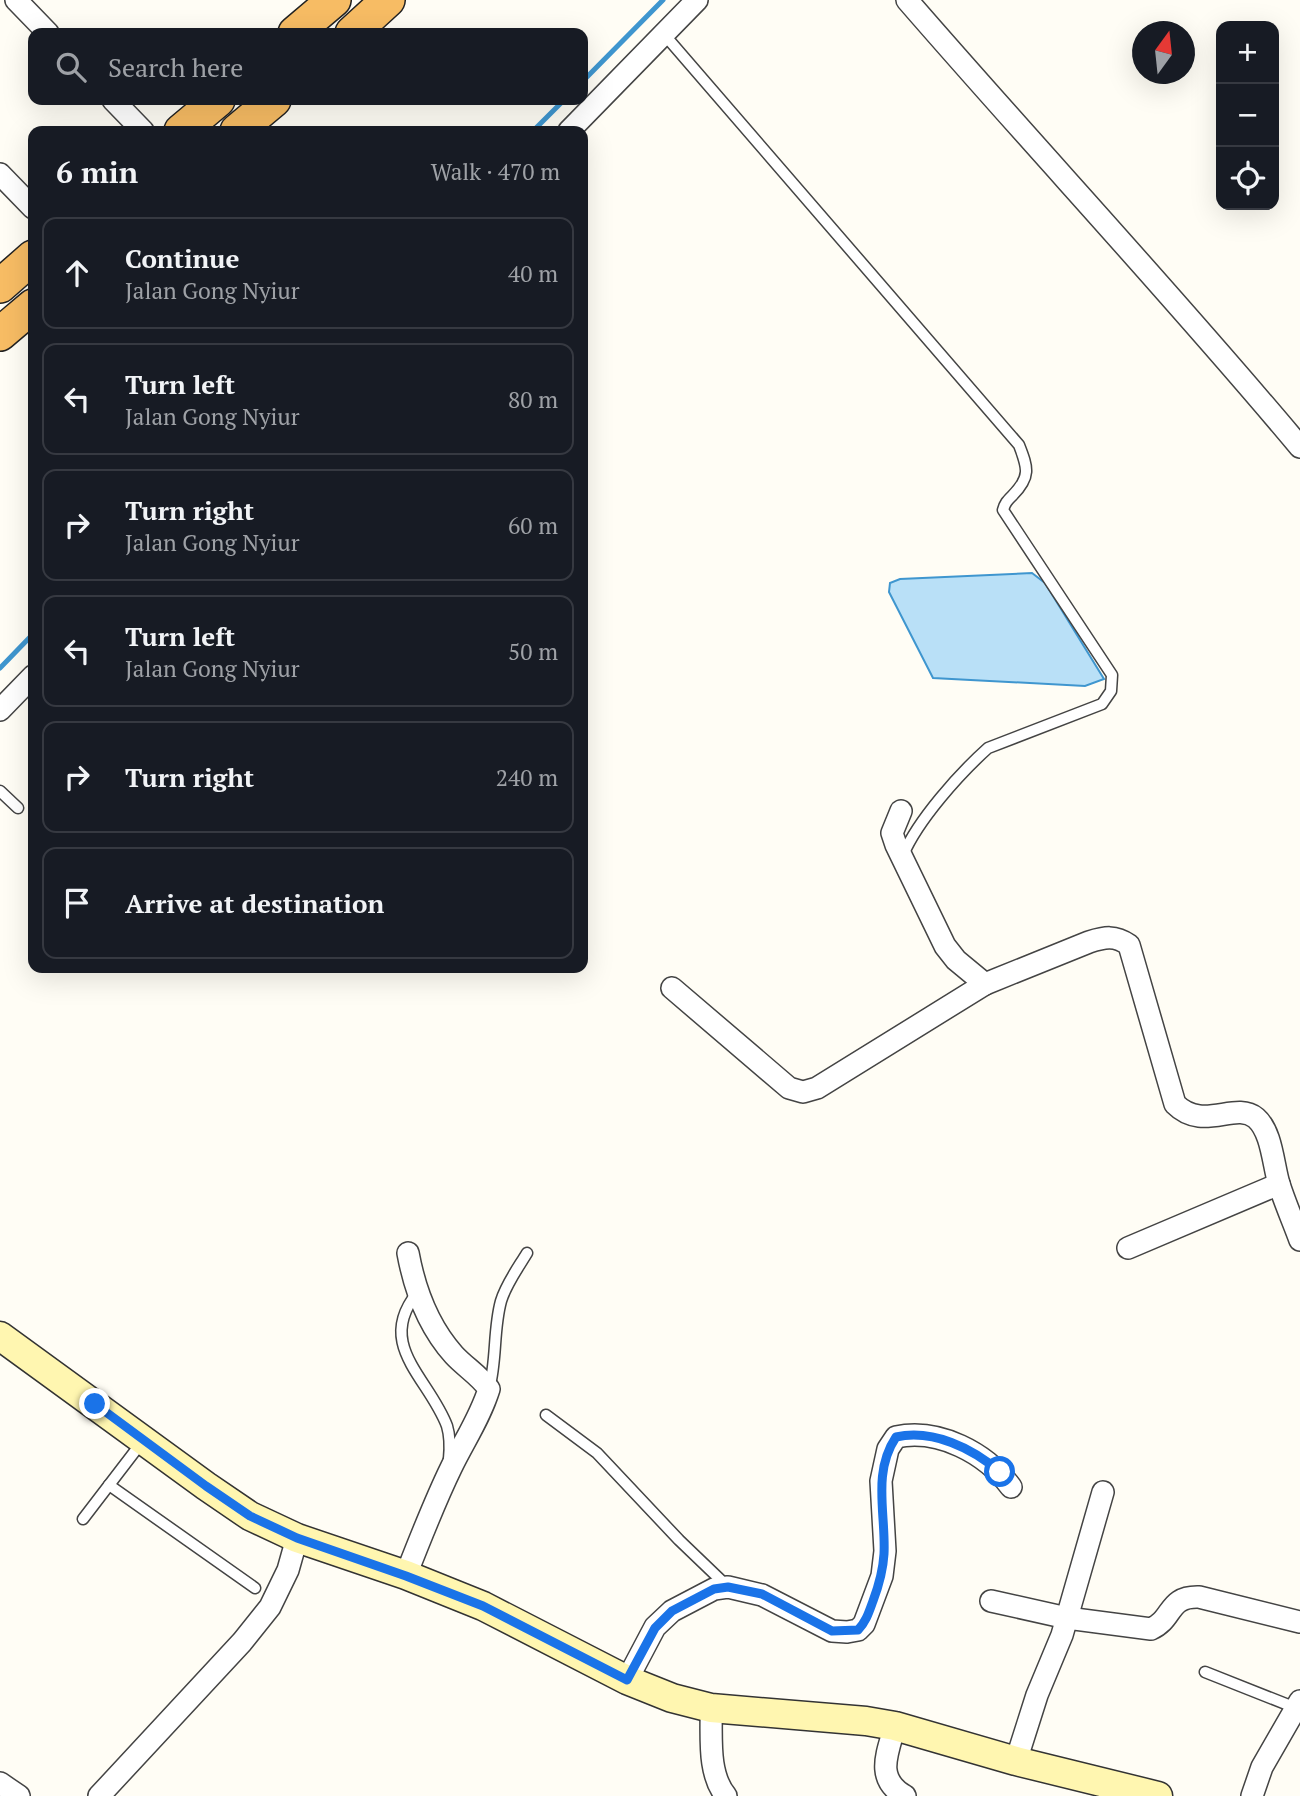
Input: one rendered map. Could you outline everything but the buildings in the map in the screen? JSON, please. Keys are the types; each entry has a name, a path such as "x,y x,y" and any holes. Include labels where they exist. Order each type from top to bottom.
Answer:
{"highway":[{"path":"301,28 334,0"},
{"path":"357,28 388,0"},
{"path":"187,126 212,105"},
{"path":"243,126 268,105"},
{"path":"0,286 28,261"},
{"path":"0,334 28,310"}],"main road":[{"path":"0,1336 250,1516 297,1538 483,1606 627,1680 672,1698 711,1708 866,1721 895,1726 1016,1761 1158,1796"}],"street":[{"path":"16,0 43,28"},
{"path":"574,126 697,0"},
{"path":"907,0 1244,380 1300,447"},
{"path":"118,105 138,126"},
{"path":"0,174 28,203"},
{"path":"0,710 28,681"},
{"path":"901,811 892,833 902,858 945,946 956,960 985,984"},
{"path":"672,988 789,1087 803,1092 817,1088 985,984 1089,942 1107,937 1120,939 1129,945 1175,1104 1185,1114 1197,1117 1243,1114 1254,1116 1264,1127 1279,1184 1300,1238"},
{"path":"1128,1248 1279,1184"},
{"path":"406,1576 431,1510 477,1423 489,1389 441,1340 417,1293 408,1253"},
{"path":"627,1680 655,1628 672,1611 714,1589 728,1587 762,1594 832,1631 858,1630 864,1624 882,1576 885,1551 881,1481 888,1449 896,1437 911,1434 924,1436 968,1449 1000,1472 1011,1487"},
{"path":"1016,1761 1037,1695 1067,1618 1103,1492"},
{"path":"99,1796 242,1642 270,1607 288,1570 297,1538"},
{"path":"991,1601 1067,1618 1151,1629 1160,1625 1178,1601 1187,1597 1199,1597 1300,1622"},
{"path":"1252,1796 1262,1767 1298,1705"},
{"path":"711,1708 713,1763 719,1785 726,1796"},
{"path":"895,1726 885,1771 892,1788 905,1796"},
{"path":"0,1783 19,1796"}],"lane":[{"path":"663,33 1019,445 1027,474 1023,486 1004,504 1003,510 1112,676 1111,691 1102,704 988,748 917,829 902,858"},
{"path":"0,791 19,808"},
{"path":"489,1389 501,1300 527,1253"},
{"path":"417,1293 402,1316 401,1343 447,1427 450,1445 449,1472"},
{"path":"546,1416 597,1453 728,1587"},
{"path":"83,1519 144,1440"},
{"path":"109,1485 255,1588"},
{"path":"1205,1672 1298,1705"}],"water":[{"path":"1032,573 1045,583 1104,679 1085,686 933,678 889,592 890,583 900,579"}],"waterway":[{"path":"588,76 663,0"},
{"path":"538,126 559,105"},
{"path":"0,668 28,639"}],"route":[{"path":"95,1404 250,1516 297,1538 483,1606 627,1680 655,1628 672,1611 714,1589 728,1587 762,1594 832,1631 858,1630 864,1624 882,1576 885,1551 881,1481 888,1449 896,1437 911,1434 953,1443 985,1459 1000,1472"}]}
